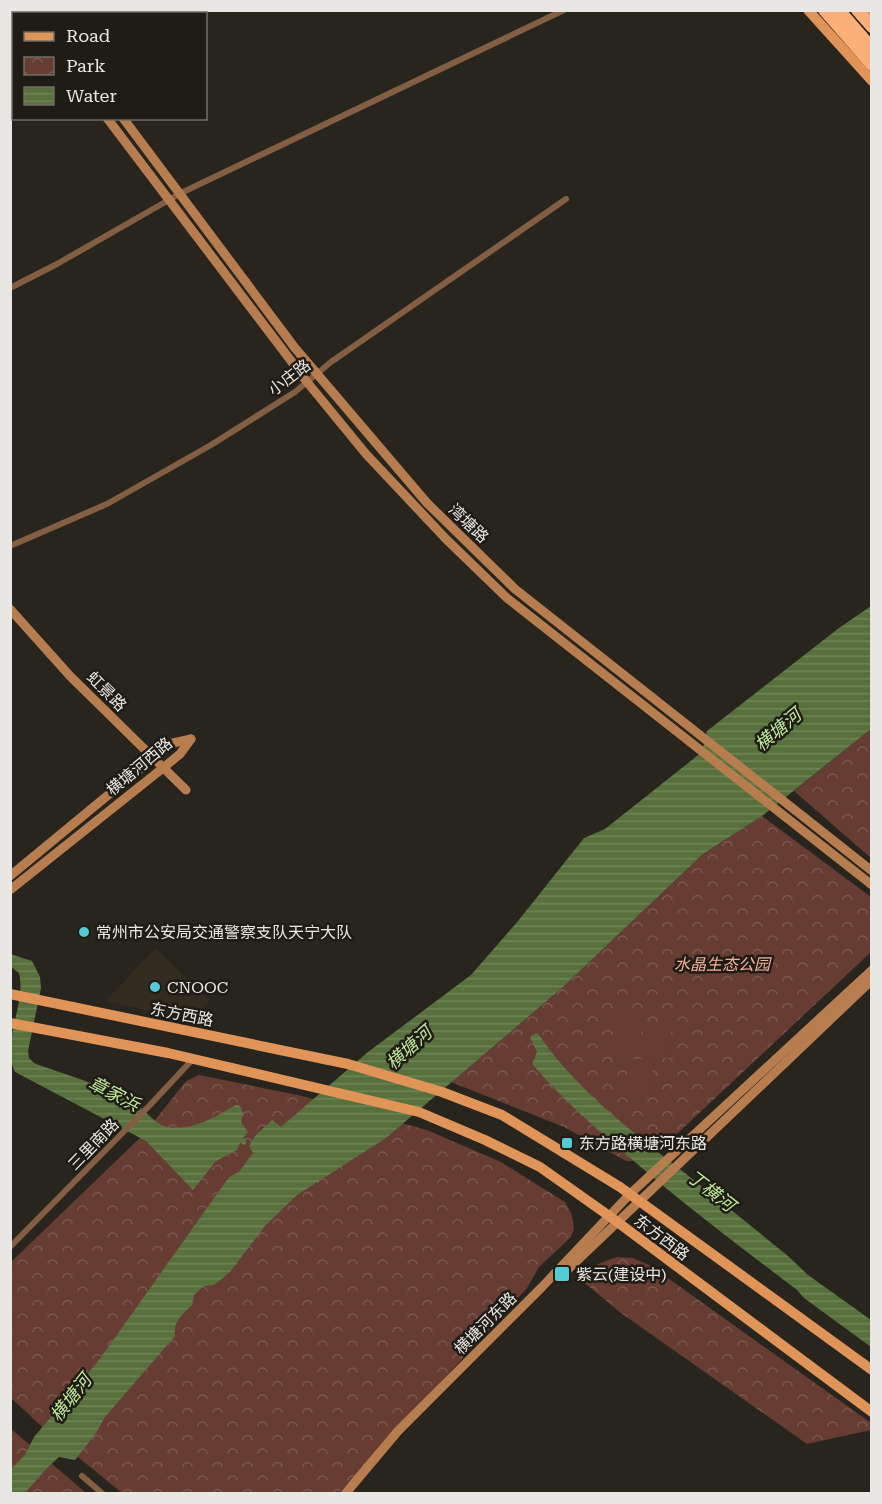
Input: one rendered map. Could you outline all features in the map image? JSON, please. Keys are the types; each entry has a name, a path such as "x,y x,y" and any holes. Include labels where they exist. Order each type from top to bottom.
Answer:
{"highway":[{"path":"824,10 872,65"},
{"path":"837,10 872,50"},
{"path":"857,10 872,27"}],"main road":[{"path":"808,10 872,81"},
{"path":"867,10 872,17"},
{"name":"东方西路","path":"12,994 348,1064 442,1092 502,1115 635,1198 872,1370"},
{"path":"10,1023 193,1059"},
{"name":"东方西路","path":"193,1059 419,1112 485,1140 540,1167 872,1412"}],"street":[{"path":"10,288 180,194 564,10"},
{"path":"109,120 306,382 366,454 446,538 507,598 872,885"},
{"name":"湾塘路","path":"124,120 295,348 428,503 515,589 872,871"},
{"name":"小庄路","path":"10,546 107,504 211,445 295,392 316,374 566,199"},
{"name":"虹景路","path":"10,609 70,676 186,790"},
{"name":"横塘河西路","path":"10,876 153,758 173,743 191,739 180,754 164,768 10,890"},
{"path":"653,1181 674,1154 872,970"},
{"path":"653,1181 683,1161 872,980"},
{"name":"三里南路","path":"10,1247 193,1059"},
{"name":"横塘河东路","path":"345,1494 398,1431 653,1181"},
{"name":"横塘河东路","path":"353,1494 402,1436 613,1220"},
{"path":"82,1476 103,1494"}],"shaded area":[{"path":"155,948 210,1000 191,1021 106,1001"}],"green space":[{"path":"871,729 871,858 794,791"},
{"name":"水晶生态公园","path":"762,816 871,897 871,952 678,1133 651,1156 640,1161 626,1161 564,1127 451,1082 563,987 703,854"},
{"path":"616,1009 641,1009 641,1054 616,1054"},
{"path":"645,1028 671,1028 670,1058 645,1058"},
{"path":"627,1059 653,1059 652,1097 627,1097"},
{"path":"199,1075 302,1096 427,1130 501,1162 565,1202 572,1215 574,1230 570,1238 539,1267 527,1288 339,1493 122,1493 51,1435 11,1398 10,1263 143,1135 186,1081"},
{"path":"617,1257 633,1258 651,1266 871,1423 871,1430 807,1444 621,1313 581,1280 598,1264"},
{"path":"10,1428 86,1493 11,1493"}],"water":[{"name":"横塘河","path":"871,606 871,729 762,816 703,854 563,987 386,1138 297,1195 265,1226 230,1272 214,1285 203,1286 194,1295 192,1305 175,1326 175,1336 105,1417 75,1460 59,1457 25,1493 11,1493 10,1470 25,1455 34,1437 99,1360 229,1177 239,1172 253,1153 249,1146 255,1136 272,1120 281,1127 368,1052 471,975 518,921 584,838 605,829 702,752 707,731 839,628"},
{"name":"章家浜","path":"10,954 32,961 40,977 41,988 28,1051 29,1058 34,1063 113,1092 137,1105 155,1121 167,1127 195,1125 236,1105 240,1106 243,1113 241,1122 248,1132 243,1138 247,1141 245,1145 240,1143 237,1150 216,1161 193,1190 146,1141 15,1072 10,1048 21,985 19,973 11,967"},
{"path":"536,1033 569,1073 623,1124 788,1256 808,1275 871,1320 871,1347 804,1298 797,1290 679,1199 580,1113 532,1064 537,1052 530,1037"}],"place":[{"name":"常州市公安局交通警察支队天宁大队","path":"84,932"},
{"name":"CNOOC","path":"155,987"},
{"name":"东方路横塘河东路","path":"567,1143"},
{"name":"紫云(建设中)","path":"562,1274"}],"water label":[{"name":"丁横河","path":"711,1191"}]}
